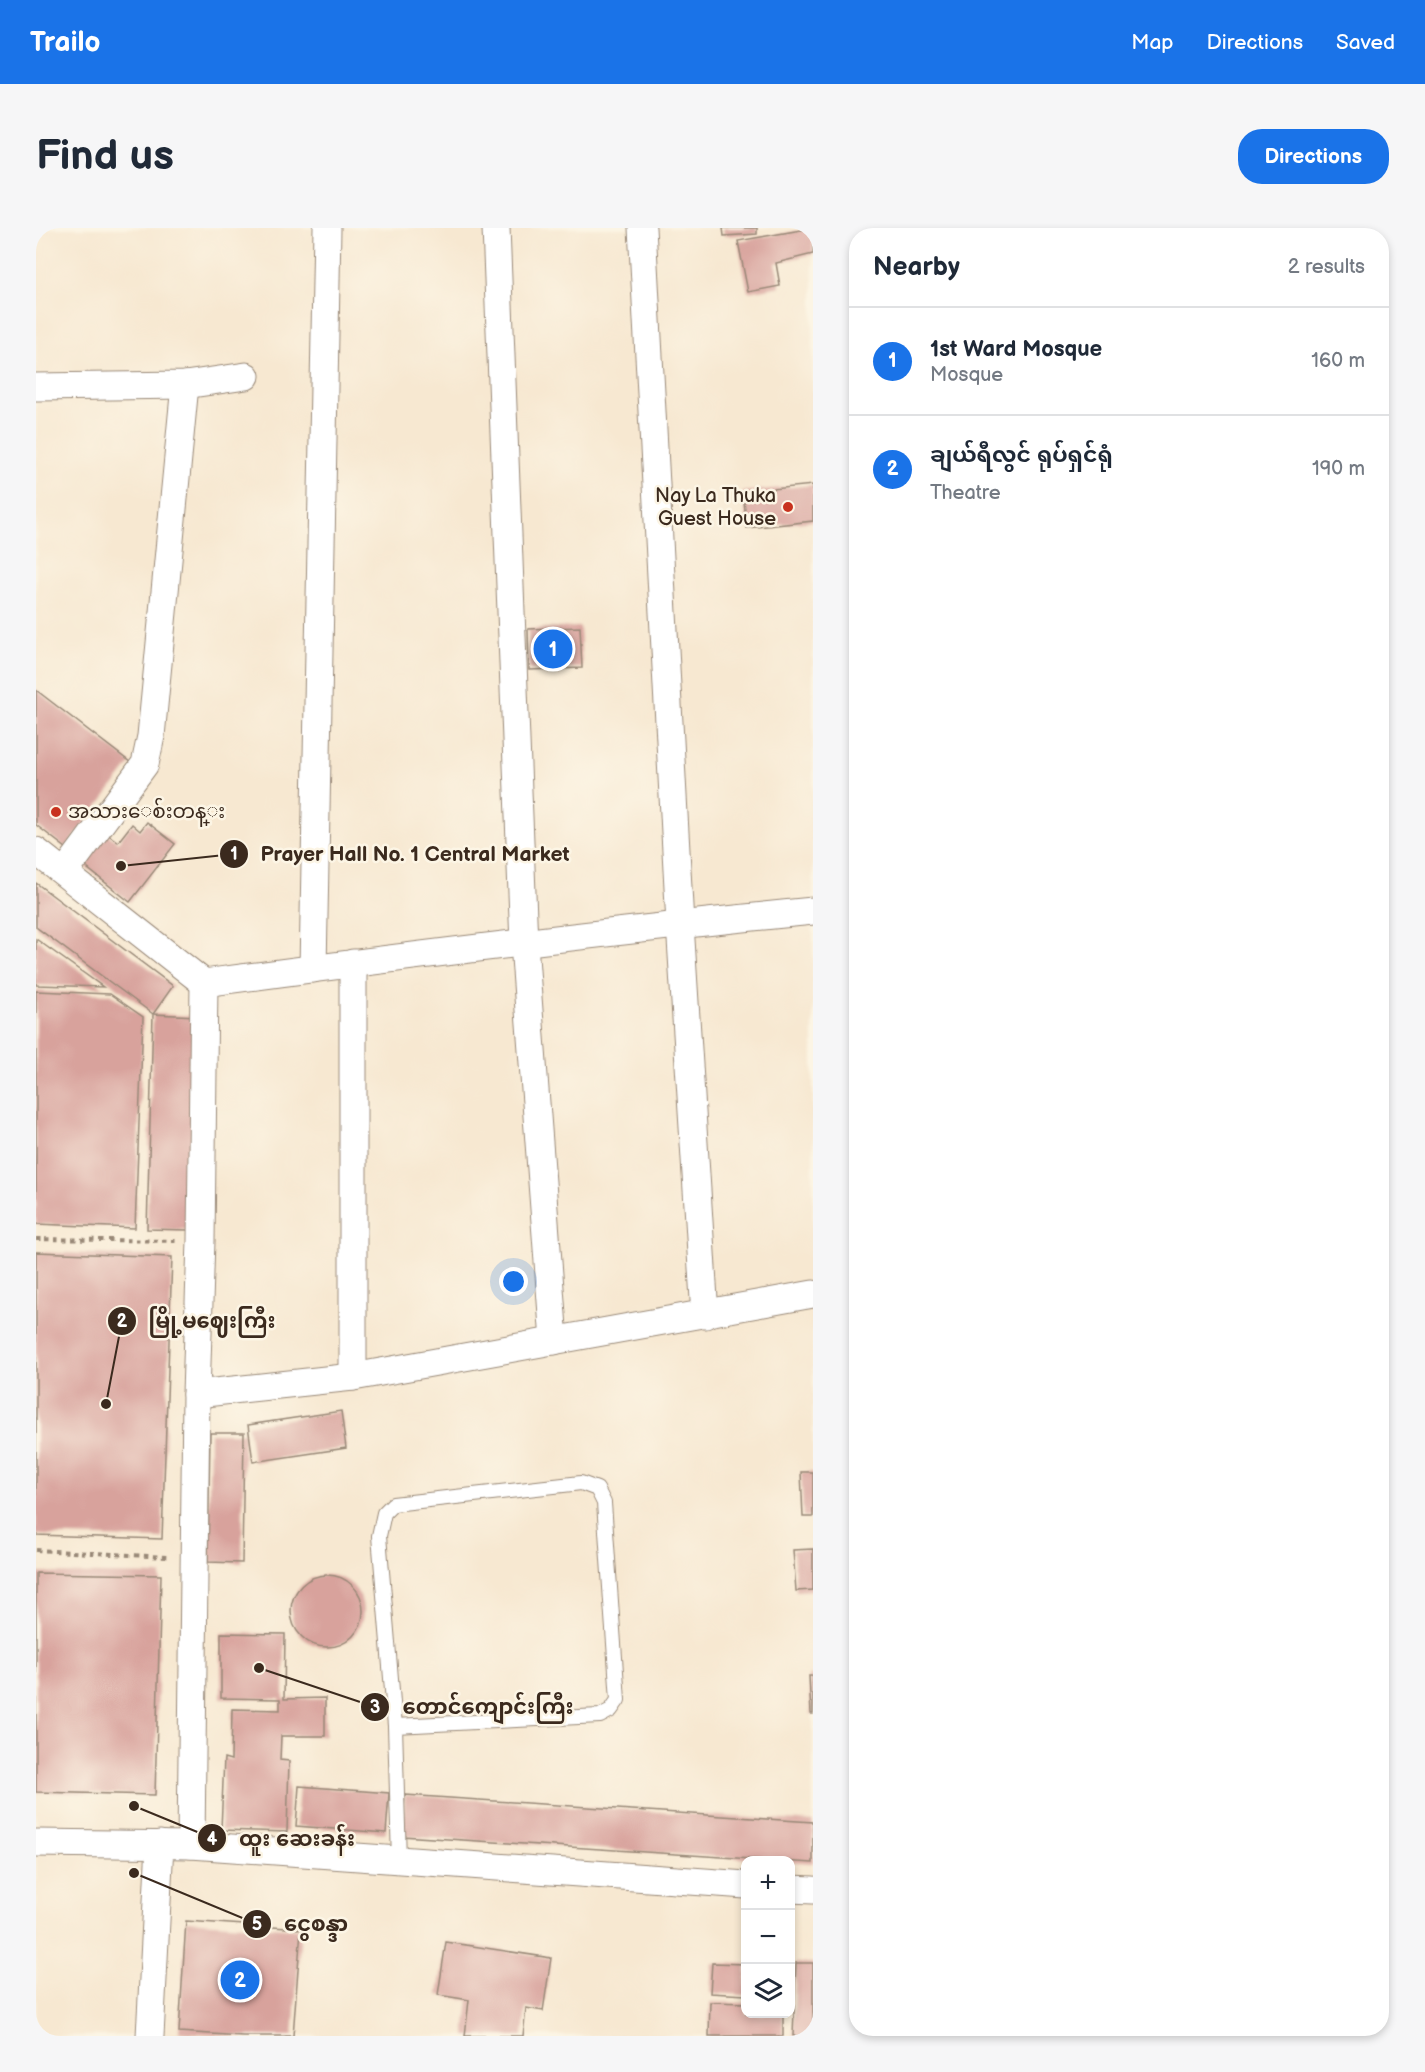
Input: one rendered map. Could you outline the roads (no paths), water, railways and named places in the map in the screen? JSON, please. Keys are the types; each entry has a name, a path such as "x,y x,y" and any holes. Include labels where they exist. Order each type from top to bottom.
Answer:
{"street":[{"path":"313,969 327,228"},
{"path":"496,228 524,944 554,1341"},
{"path":"642,228 705,1315"},
{"path":"36,387 185,385 246,376"},
{"path":"65,872 145,764 151,736 185,385"},
{"path":"36,851 204,983 681,924 813,911"},
{"path":"353,963 353,1377"},
{"path":"191,1845 196,1394 201,1241 204,983"},
{"path":"196,1394 353,1377 813,1294"},
{"path":"36,1844 191,1845 741,1885"},
{"path":"150,2036 160,1844"},
{"path":"795,1889 813,1890"}],"lane":[{"path":"395,1726 600,1716 611,1710 618,1700 604,1503 597,1489 581,1483 393,1504 384,1513 379,1536 395,1726 399,1860"}],"place":[{"name":"Nay La Thuka Guest House","path":"788,507"},
{"name":"1st Ward Mosque","path":"553,649"},
{"name":"အသားေစ်းတန္း","path":"56,812"},
{"name":"Prayer Hall No. 1 Central Market","path":"121,866"},
{"name":"မြို့မဈေးကြီး","path":"106,1404"},
{"name":"တောင်ကျောင်းကြီး","path":"259,1668"},
{"name":"ထူး ဆေးခန်း","path":"134,1806"},
{"name":"ငွေစန္ဒာ","path":"134,1873"},
{"name":"ချယ်ရီလွင် ရုပ်ရှင်ရုံ","path":"240,1980"}]}
